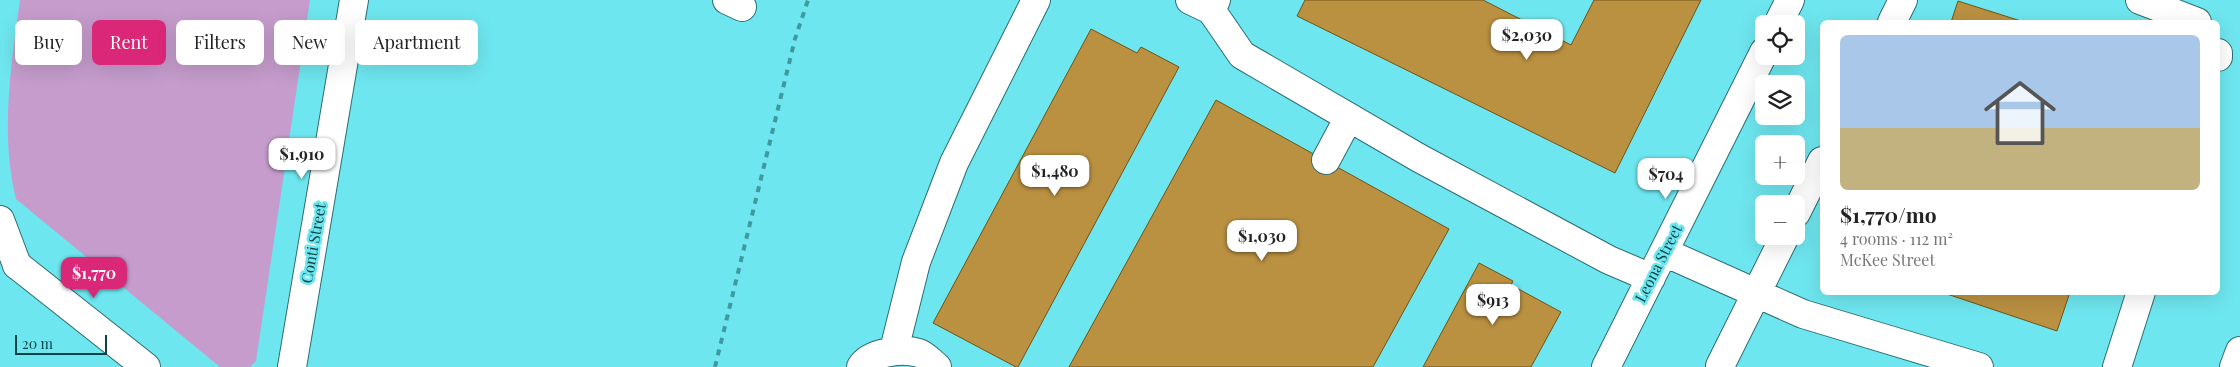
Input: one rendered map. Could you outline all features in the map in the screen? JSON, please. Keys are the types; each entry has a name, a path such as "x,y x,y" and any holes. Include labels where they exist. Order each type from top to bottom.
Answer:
{"street":[{"name":"Conti Street","path":"292,367 354,0"},
{"path":"894,350 916,262 954,164 1036,0"},
{"path":"1782,15 1790,0"},
{"path":"1893,20 1903,0"},
{"path":"2140,0 2192,20"},
{"path":"1205,3 1242,55 1419,158 1609,260 1651,278"},
{"name":"Leona Street","path":"1606,367 1758,65"},
{"path":"1326,160 1349,117"},
{"path":"1805,195 1820,164"},
{"path":"0,220 8,259 146,367"},
{"path":"1720,366 1780,245"},
{"path":"1664,252 1755,295 1803,314 1979,367"},
{"path":"2117,367 2141,295"},
{"path":"861,367 864,362 894,350 920,353 938,367"}],"shaded area":[{"path":"20,0 310,0 307,20 274,20 274,65 300,65 256,361 250,367 220,367 16,199 11,175 8,125 15,36 15,65 82,65 82,20 17,20"}],"building":[{"path":"1305,0 1483,0 1571,45 1594,0 1701,0 1615,173 1297,16"},
{"path":"1958,1 2018,20 1952,20"},
{"path":"1091,29 1137,53 1141,47 1179,67 1018,367 1016,367 933,323"},
{"path":"1216,100 1449,229 1373,367 1069,367"},
{"path":"1479,263 1513,281 1511,285 1561,312 1531,367 1423,367"},
{"path":"1950,295 2069,295 2057,331"}],"railway":[{"path":"715,367 795,39 808,0"}]}
